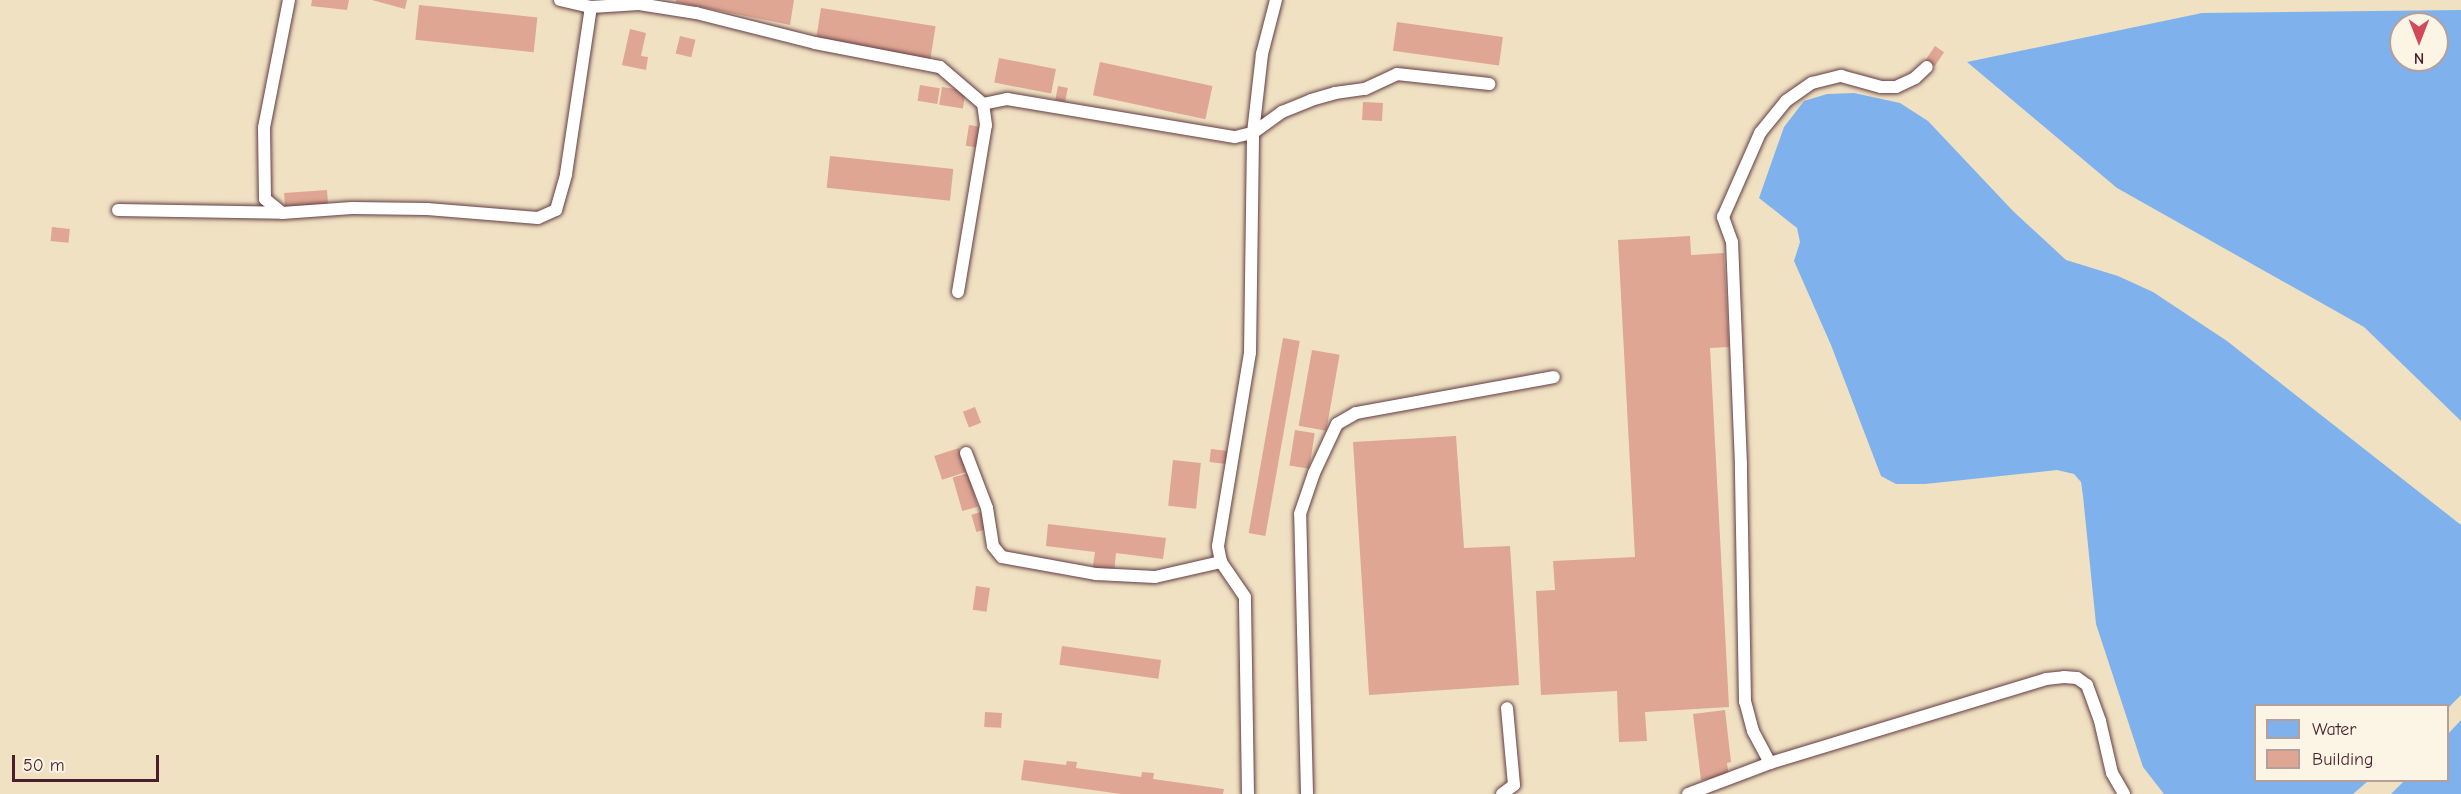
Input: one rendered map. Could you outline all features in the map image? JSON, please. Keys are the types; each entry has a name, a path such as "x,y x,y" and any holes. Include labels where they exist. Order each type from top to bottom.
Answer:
{"lane":[{"path":"282,213 265,200 264,128 289,0"},
{"path":"560,0 591,7 638,2 696,13 815,43 940,67 983,104 986,125 958,292"},
{"path":"1248,794 1245,597 1221,562 1218,546 1250,353 1253,133 1262,54 1276,0"},
{"path":"118,210 282,213 352,208 427,208 538,218 556,210 566,174 591,7"},
{"path":"1770,763 1753,731 1745,702 1741,465 1732,242 1723,217 1760,133 1786,100 1812,83 1841,76 1881,87 1896,87 1915,78 1927,67"},
{"path":"983,104 1007,99 1235,137 1253,133 1282,112 1311,100 1335,93 1365,89 1397,74 1489,84"},
{"path":"1307,794 1300,514 1314,473 1337,424 1356,413 1554,377"},
{"path":"966,453 987,508 993,546 1002,557 1096,574 1155,577 1221,562"},
{"path":"1688,794 1770,763 2035,682 2064,677 2077,678 2087,685 2094,701 2112,772 2124,794"},
{"path":"1502,794 1515,789 1507,708"}],"water":[{"path":"2461,10 2461,421 2364,327 2117,188 1967,62 2202,13"},
{"path":"1854,93 1900,103 1928,121 2013,211 2066,260 2118,276 2153,292 2227,341 2461,525 2461,695 2449,707 2449,704 2254,704 2254,782 2367,782 2353,794 2164,794 2143,767 2096,624 2081,482 2074,474 2057,470 1925,484 1896,484 1881,476 1831,345 1794,261 1800,242 1797,228 1759,198 1784,127 1804,101 1827,94"},
{"path":"2461,720 2461,794 2391,794 2403,782 2449,782 2449,733"}],"building":[{"path":"312,0 349,0 347,10 311,6"},
{"path":"372,0 407,0 405,9"},
{"path":"676,0 794,0 790,25 676,2"},
{"path":"419,5 537,17 534,52 415,40"},
{"path":"821,8 936,26 930,60 816,42"},
{"path":"1397,22 1503,37 1499,66 1393,51"},
{"path":"630,29 646,33 641,56 648,57 646,70 622,65"},
{"path":"680,36 696,40 691,57 676,53"},
{"path":"1935,46 1944,52 1935,66 1925,60"},
{"path":"999,58 1056,69 1051,94 994,83"},
{"path":"1100,62 1212,86 1205,119 1093,95"},
{"path":"920,85 940,88 937,104 917,101"},
{"path":"1058,86 1068,88 1065,102 1055,100"},
{"path":"942,87 966,91 963,109 939,105"},
{"path":"1363,102 1383,103 1382,121 1362,120"},
{"path":"969,125 981,127 978,148 966,146"},
{"path":"830,156 953,169 950,201 827,188"},
{"path":"327,190 328,204 285,207 284,193"},
{"path":"52,227 70,229 68,243 51,241"},
{"path":"1690,236 1691,255 1724,253 1729,347 1710,348 1729,707 1645,712 1647,741 1619,742 1617,691 1541,695 1536,591 1555,590 1553,561 1635,557 1618,240"},
{"path":"1283,338 1300,341 1265,536 1249,533"},
{"path":"1312,350 1340,355 1326,431 1299,426"},
{"path":"975,407 981,423 969,428 963,412"},
{"path":"1295,430 1315,433 1309,469 1289,466"},
{"path":"1456,436 1464,548 1510,546 1519,685 1369,695 1353,442"},
{"path":"959,448 967,472 942,480 934,456"},
{"path":"1211,449 1228,451 1226,464 1209,462"},
{"path":"1173,460 1201,463 1196,509 1168,506"},
{"path":"968,473 978,507 962,511 953,477"},
{"path":"981,512 986,529 976,532 971,515"},
{"path":"1048,524 1166,538 1163,559 1116,553 1114,574 1092,572 1095,552 1046,546"},
{"path":"976,586 990,588 987,612 973,610"},
{"path":"1062,646 1161,660 1158,679 1059,665"},
{"path":"1725,710 1731,762 1727,763 1729,777 1701,780 1693,714"},
{"path":"985,712 1002,713 1001,728 984,727"},
{"path":"1024,760 1066,765 1067,761 1077,762 1076,768 1141,777 1142,772 1154,773 1153,779 1224,789 1223,794 1121,794 1021,780"}]}
